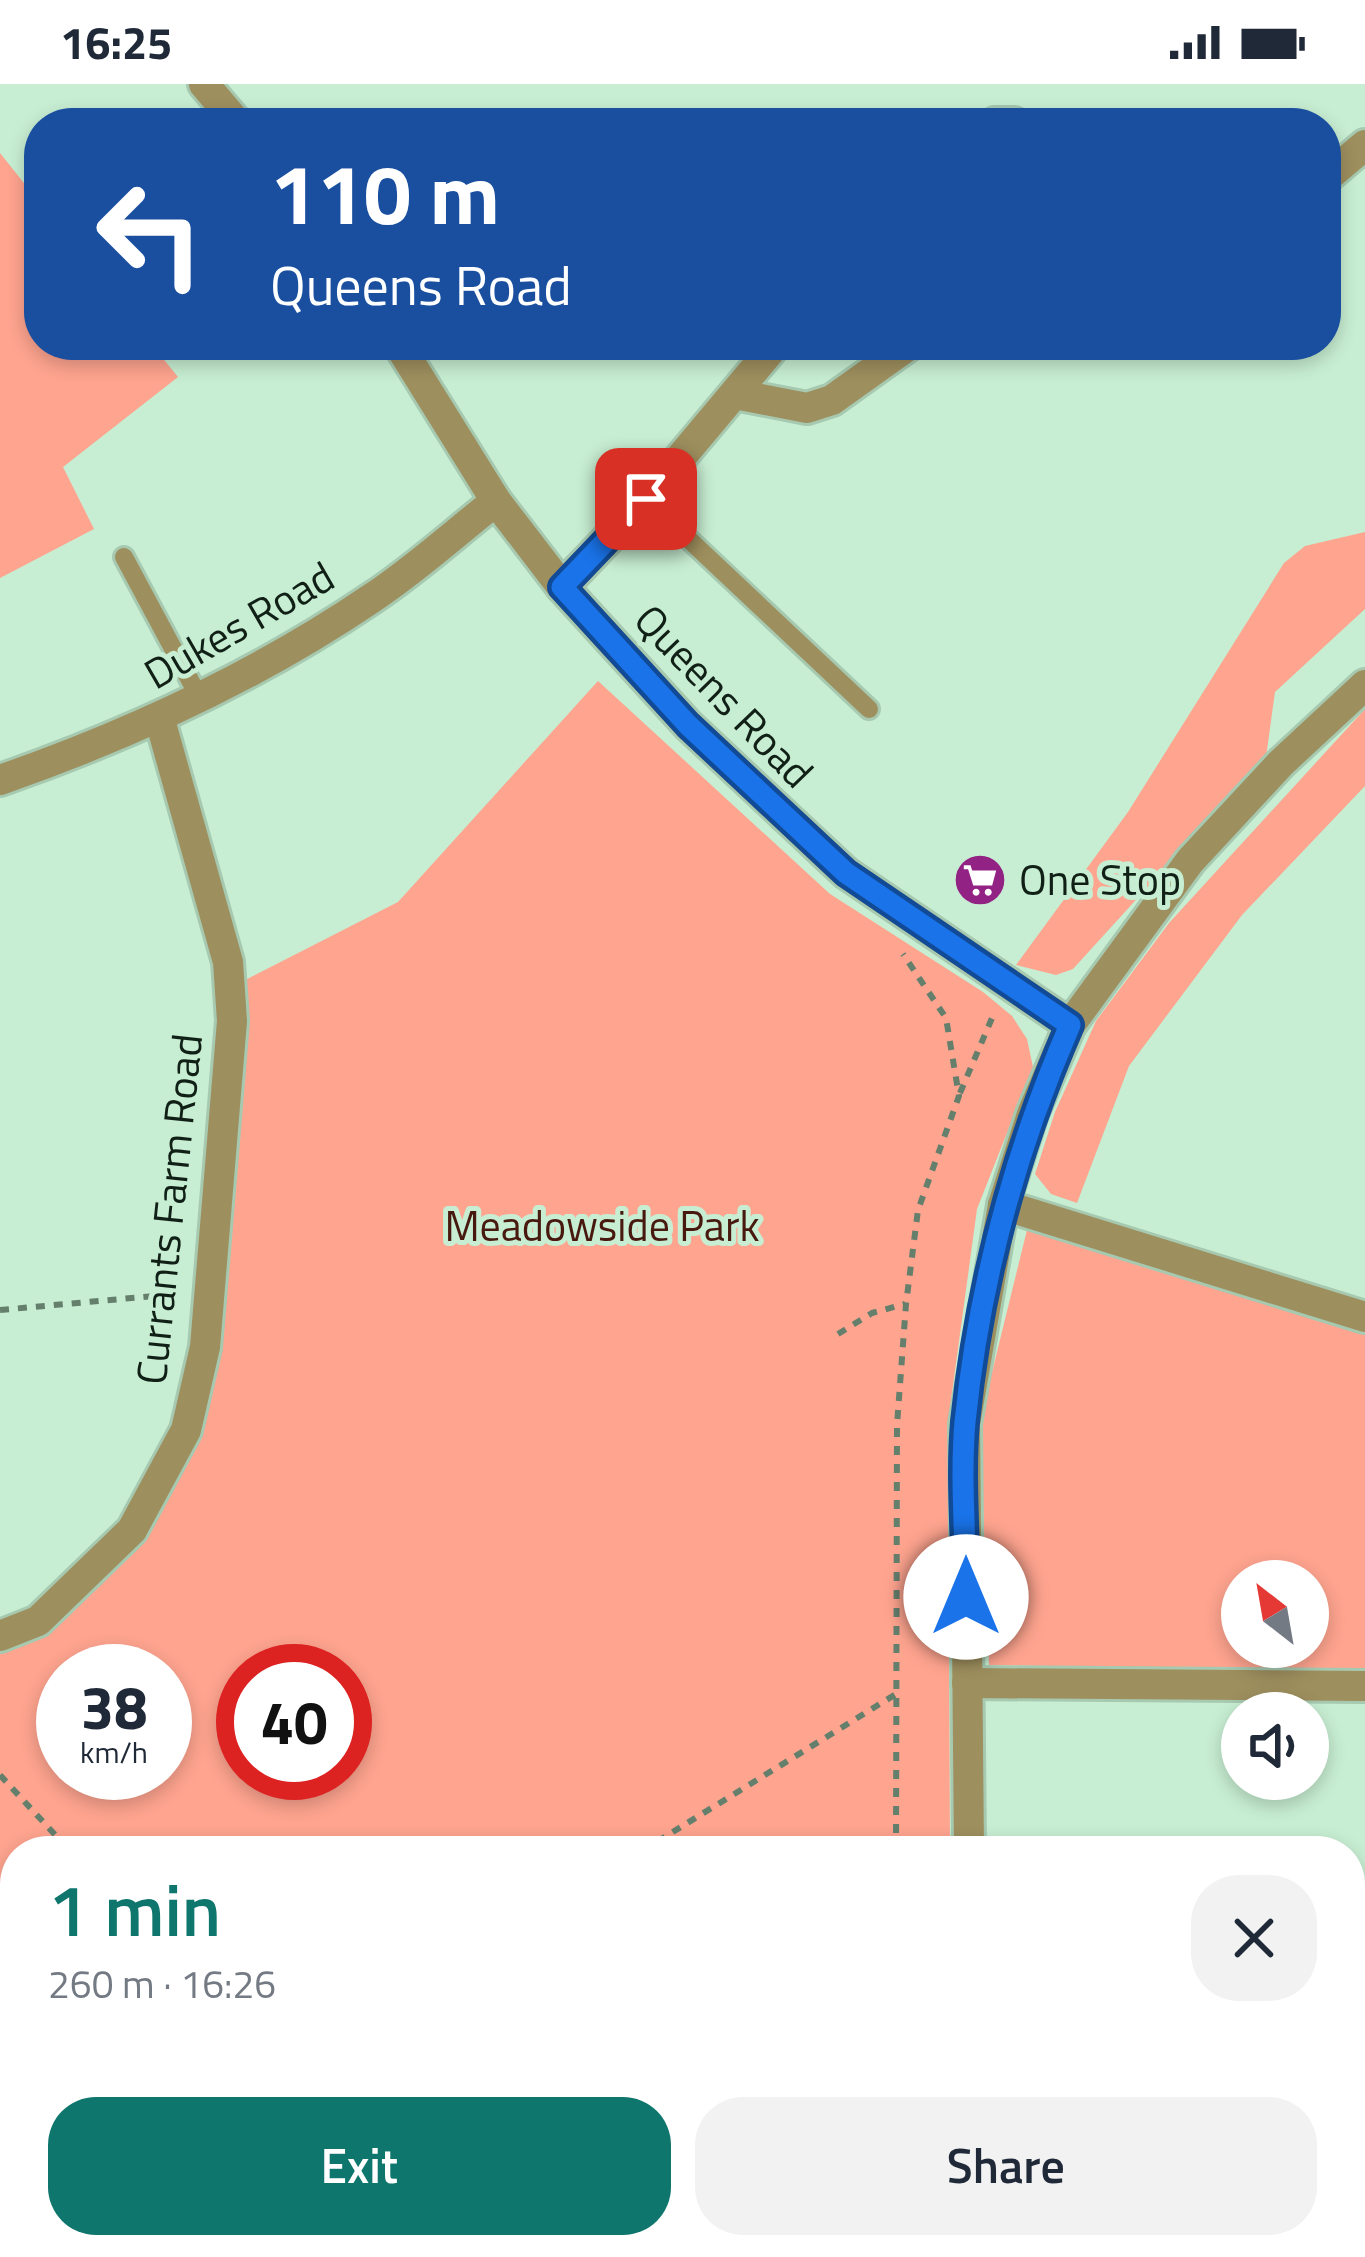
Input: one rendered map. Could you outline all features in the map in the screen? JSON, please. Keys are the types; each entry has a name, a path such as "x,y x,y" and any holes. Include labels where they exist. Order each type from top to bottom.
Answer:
{"street":[{"path":"204,84 224,108"},
{"path":"1341,165 1365,145"},
{"name":"Queens Road","path":"408,360 496,501 562,587 688,725 793,826 909,920 1070,1025"},
{"path":"562,587 646,499 763,360"},
{"path":"735,394 807,409 832,400 888,360"},
{"name":"Dukes Road","path":"0,780 160,720 374,597 496,501"},
{"path":"968,1836 965,1424 1003,1205 1032,1114 1070,1025 1190,861 1281,763 1365,685"},
{"name":"Currants Farm Road","path":"0,1636 38,1622 132,1530 186,1430 211,1291 232,1021 228,962 160,720"},
{"path":"1003,1205 1365,1317"},
{"path":"967,1683 1365,1687"}],"lane":[{"path":"646,499 869,709"},
{"path":"124,557 199,697"}],"path":[{"path":"909,920 898,947 946,1018 959,1096"},
{"path":"896,1836 897,1424 918,1210 1007,983"},
{"path":"0,1310 211,1291"},
{"path":"838,1334 872,1313 906,1304"},
{"path":"666,1836 896,1694"},
{"path":"0,1775 56,1836"}],"green space":[{"path":"0,153 24,183 24,360 164,360 178,377 63,467 94,529 0,578"},
{"path":"1365,532 1365,609 1275,692 1266,757 1073,969 1056,975 1016,965 1128,812 1284,563 1305,546"},
{"name":"Meadowside Park","path":"598,681 830,894 983,992 1012,1016 1027,1039 1033,1067 977,1209 948,1422 950,1836 0,1836 0,1651 45,1630 199,1430 221,1342 247,979 398,902"},
{"path":"1365,709 1365,786 1242,915 1129,1066 1077,1203 1051,1194 1035,1174 1055,1112 1096,1021 1169,923"},
{"path":"1027,1230 1365,1329 1365,1672 989,1665 980,1421"}],"place":[{"name":"One Stop","path":"980,880"}],"route":[{"path":"646,499 562,587 688,725 846,873 1070,1025 1032,1114 1003,1205 965,1424 966,1597"}]}
